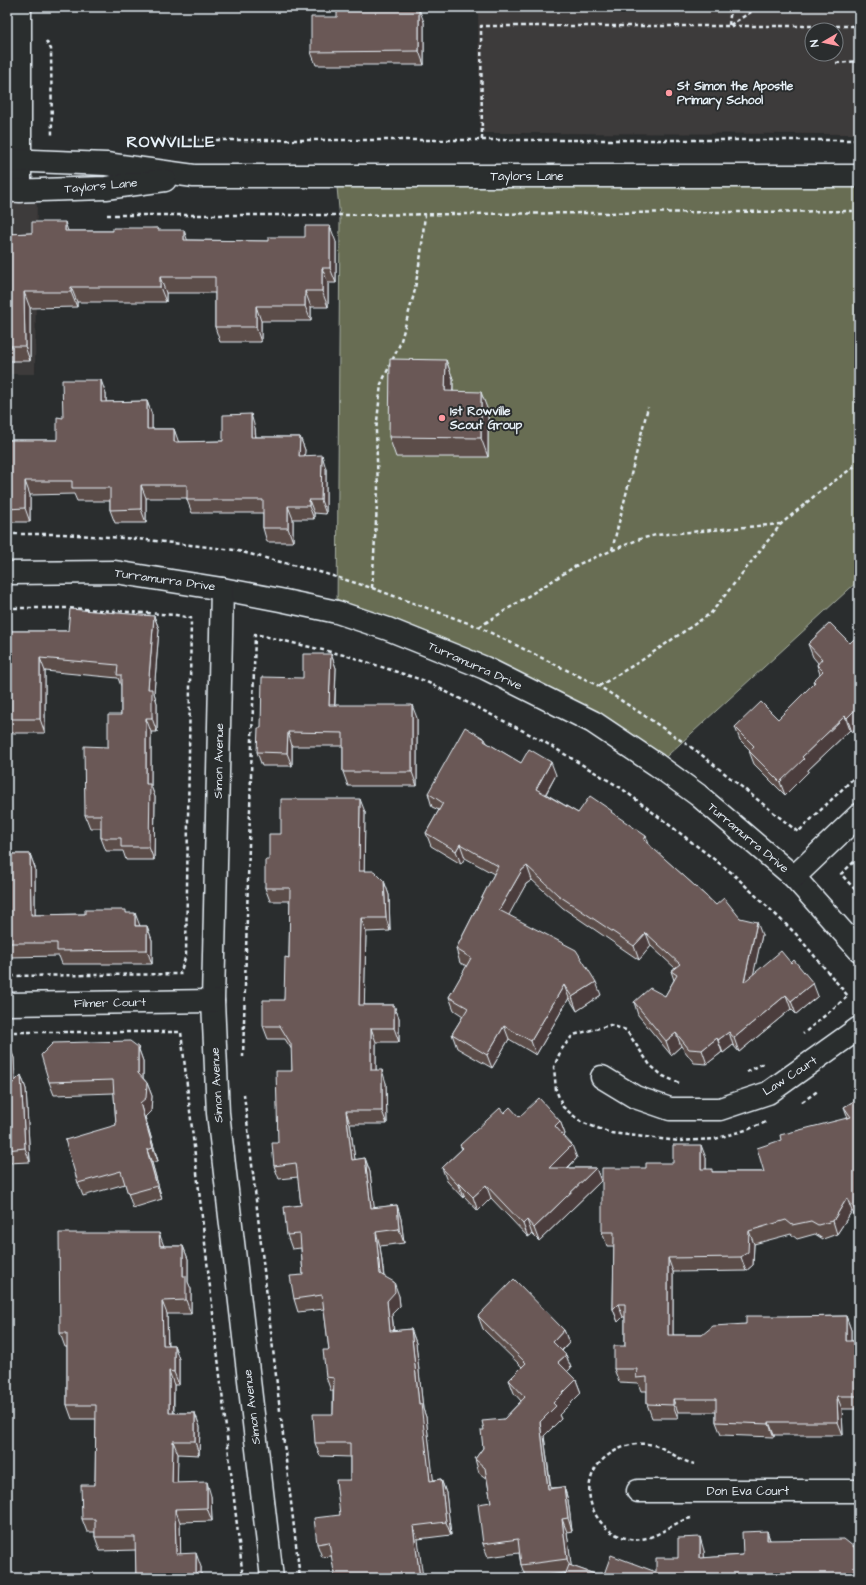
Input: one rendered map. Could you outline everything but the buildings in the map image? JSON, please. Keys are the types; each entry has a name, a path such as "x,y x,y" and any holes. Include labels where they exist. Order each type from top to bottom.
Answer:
{"street":[{"path":"13,191 20,7"},
{"name":"Taylors Lane","path":"14,160 106,164 194,176 859,176"},
{"name":"Taylors Lane","path":"13,191 106,188 194,176"},
{"name":"Turramurra Drive","path":"7,573 115,572 222,588 337,612 388,629 491,671 592,722 657,765 698,795 794,877 859,950"},
{"name":"Simon Avenue","path":"222,588 213,1001 218,1113 272,1578"},
{"path":"794,877 859,815"},
{"name":"Filmer Court","path":"7,1004 213,1001"},
{"name":"Law Court","path":"602,1077 635,1096 670,1109 720,1109 768,1093 859,1028"},
{"name":"Don Eva Court","path":"638,1491 859,1491"}],"path":[{"path":"729,25 731,7"},
{"path":"729,25 759,7"},
{"path":"482,140 481,26 859,26"},
{"path":"45,34 45,40 51,49 52,141"},
{"path":"836,63 859,60"},
{"path":"131,140 859,140"},
{"path":"106,215 859,211"},
{"path":"7,534 62,534 234,550 323,573 372,588 378,489 376,431 381,384 400,344 414,294 421,254 424,214"},
{"path":"612,550 648,407"},
{"path":"599,686 642,660 711,613 781,524 818,493 859,463"},
{"path":"479,627 579,564 640,539 656,535 781,524"},
{"path":"7,608 68,608 176,615 191,618 186,955 180,974 7,976"},
{"path":"243,1058 255,634 348,656 425,681 541,740 614,784 677,830 732,873 796,934 848,996"},
{"path":"798,832 859,773"},
{"path":"859,857 841,874 859,894"},
{"path":"7,1032 181,1032 243,1578"},
{"path":"244,1089 300,1578"}],"shaded area":[{"name":"St Simon the Apostle Primary School","path":"478,7 859,7 859,134 480,133"},
{"path":"37,190 35,374 7,374 7,191"}],"green space":[{"path":"859,176 859,580 657,765 593,722 337,612 340,219 336,177"}],"place":[{"name":"St Simon the Apostle Primary School","path":"669,93"},
{"name":"1st Rowville Scout Group","path":"442,418"}],"district":[{"name":"ROWVILLE","path":"171,142"}]}
